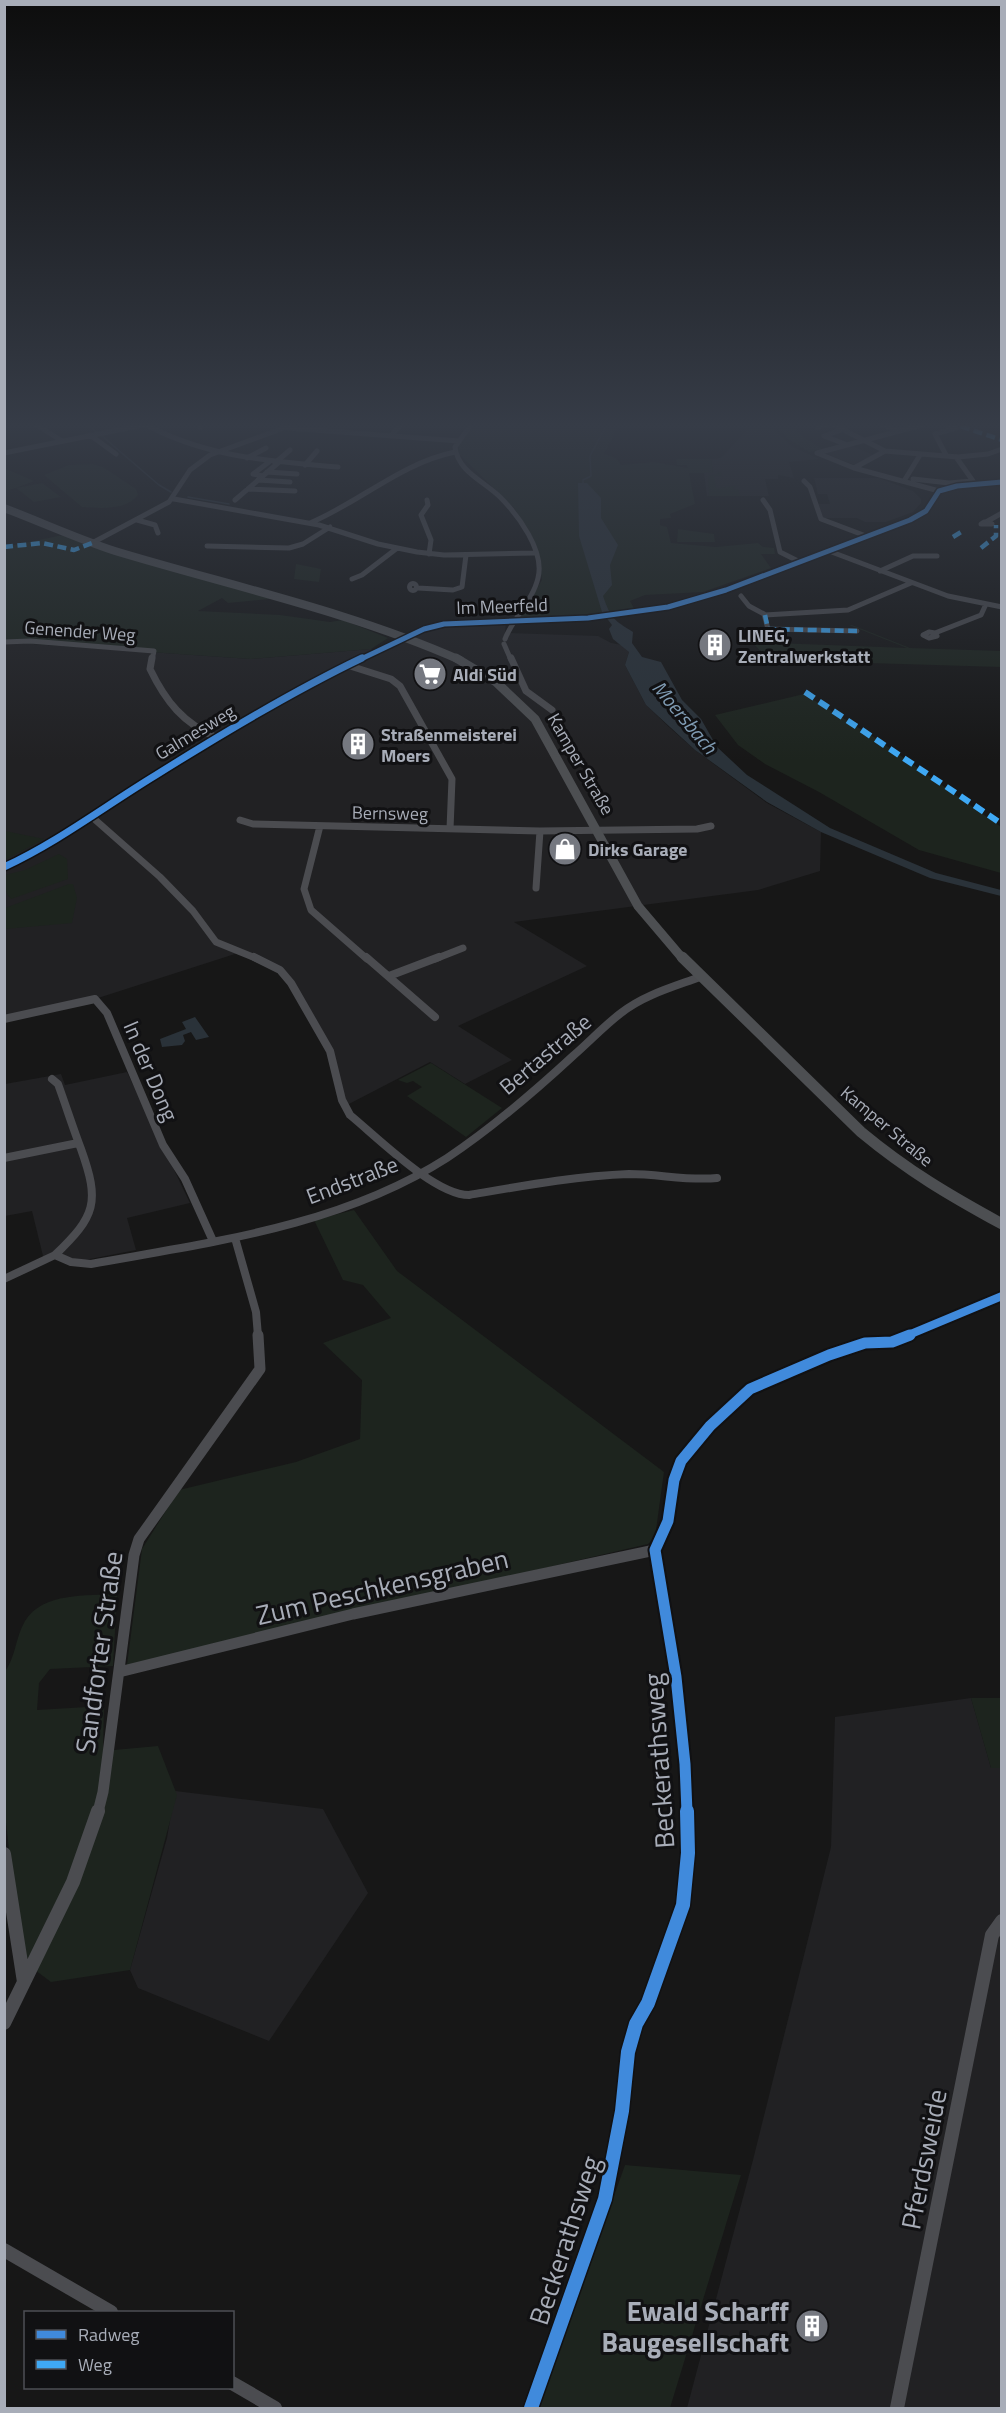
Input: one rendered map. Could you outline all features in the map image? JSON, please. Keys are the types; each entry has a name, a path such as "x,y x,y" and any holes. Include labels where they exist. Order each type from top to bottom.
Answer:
{"main road":[{"name":"Kamper Straße","path":"71,535 174,568 286,598 408,637 467,663 504,688 523,705 548,740 638,906 663,938 700,977 861,1132 892,1158 937,1189 1002,1224"}],"street":[{"path":"92,543 108,535"},
{"path":"207,546 289,548 303,544 318,535"},
{"path":"353,535 396,549 429,554 534,553"},
{"path":"429,535 431,540 429,554"},
{"path":"512,622 539,578 534,553 524,535"},
{"path":"776,535 780,552 800,562"},
{"name":"Im Meerfeld","path":"408,637 439,625 601,617 691,602 869,535"},
{"path":"352,579 362,575 396,549"},
{"path":"829,551 948,596 1002,607"},
{"path":"418,588 453,590 462,587 466,555"},
{"path":"819,555 838,555"},
{"path":"880,571 913,556 937,556"},
{"path":"741,596 749,606 765,615 848,610 911,583"},
{"path":"935,633 981,615 986,604"},
{"path":"765,615 768,628 856,631"},
{"name":"Im Meerfeld","path":"512,622 504,642 526,691 552,710"},
{"name":"Galmesweg","path":"4,867 39,851 217,738 347,665 408,637"},
{"name":"Genender Weg","path":"4,642 30,641 154,651 150,669 172,707 190,726 217,738"},
{"path":"347,665 391,680 400,686 452,779 450,829"},
{"path":"92,817 160,877 193,911 216,942 280,970 307,1007 330,1051 342,1100 350,1115 421,1174"},
{"name":"Bernsweg","path":"240,820 253,824 540,831 697,829 711,826"},
{"path":"320,826 304,890 307,903 317,915 435,1017"},
{"path":"536,888 540,831"},
{"path":"389,976 463,948"},
{"name":"Bertastraße","path":"421,1174 492,1123 622,1012 650,996 700,977"},
{"name":"In der Dong","path":"4,1020 95,999 101,1005 107,1013 163,1145 185,1179 204,1216 213,1242"},
{"path":"4,1279 55,1255 83,1226 94,1199 93,1183 58,1084 52,1079"},
{"path":"4,1158 78,1143"},
{"name":"Endstraße","path":"55,1255 71,1262 92,1264 235,1238 331,1212 421,1174 449,1192 470,1195 558,1181 630,1175 648,1174 699,1180 717,1178"},
{"name":"Sandforter Straße","path":"4,2023 54,1928 94,1828 103,1792 134,1555 139,1539 260,1369 256,1312 235,1238"},
{"path":"656,1550 668,1521 674,1480 681,1461 717,1419 750,1389 829,1355 865,1344 892,1341 1002,1296"},
{"name":"Zum Peschkensgraben","path":"119,1672 352,1614 656,1550"},
{"name":"Beckerathsweg","path":"531,2409 605,2199 621,2122 628,2052 636,2024 648,2003 682,1905 688,1853 685,1764 676,1677 656,1550"},
{"path":"4,1854 24,1983"},
{"name":"Pferdsweide","path":"897,2409 992,1935 1002,1921"},
{"path":"4,2250 108,2311"},
{"path":"234,2385 275,2409"}],"shaded area":[{"path":"63,535 279,598 228,603 222,598 198,611 280,615 330,622 343,620 388,638 371,649 251,659 5,642 5,547"},
{"path":"528,535 669,535 671,543 716,547 758,543 763,547 774,548 775,554 761,554 771,568 703,592 645,595 630,601 636,612 521,618 520,615 542,580 538,555"},
{"path":"678,535 714,535 715,542 677,542"},
{"path":"296,564 321,569 319,582 294,579"},
{"path":"506,622 505,633 598,636 611,643 622,645 629,652 625,665 646,705 669,727 695,750 767,803 821,832 820,871 758,890 514,922 587,966 458,1026 512,1060 465,1084 430,1062 345,1106 330,1051 280,970 241,952 95,999 5,1018 5,642 251,659 371,649 377,652 438,625"},
{"path":"849,625 910,648 1001,651 1001,667 769,660 752,642 907,648"},
{"path":"804,694 877,739 1001,827 1001,873 919,850 819,792 765,764 738,745 715,715"},
{"path":"5,831 44,839 5,860"},
{"path":"59,854 67,859 68,879 11,899 5,888 5,875 25,870"},
{"path":"73,884 77,898 72,923 5,929 5,908"},
{"path":"431,1063 502,1108 466,1137 407,1096 422,1087 413,1081 407,1083 398,1080"},
{"path":"127,1072 190,1203 127,1218 136,1250 85,1260 43,1256 32,1211 5,1216 5,1084 61,1074 65,1085"},
{"path":"354,1210 397,1271 664,1472 655,1537 648,1544 127,1665 142,1549 179,1490 296,1462 360,1439 362,1380 323,1343 391,1318 363,1285 343,1280 314,1220"},
{"path":"117,1594 113,1666 50,1669 39,1683 37,1710 104,1706 103,1751 158,1746 177,1795 130,1970 51,1982 27,1964 19,1937 5,1814 4,1673 11,1661 25,1621 43,1605 66,1597"},
{"path":"971,1698 991,1768 1002,1768 1001,2408 687,2408 753,2160 831,1847 835,1717"},
{"path":"971,1698 1001,1698 1001,1768 991,1768"},
{"path":"175,1791 323,1809 368,1893 269,2041 138,1988 130,1970 167,1838"},
{"path":"625,2165 741,2175 670,2408 539,2408"}],"water":[{"name":"Moersbach","path":"611,535 618,545 610,565 612,585 603,596 608,610 617,621 633,632 632,643 642,657 661,662 682,700 701,719 717,747 747,775 830,828 936,873 1001,890 1001,896 930,878 821,832 767,802 695,750 646,705 625,665 629,652 613,639 609,629 612,625 602,612 579,536"},
{"path":"195,1017 209,1037 196,1040 191,1032 183,1035 185,1041 182,1045 162,1047 160,1039 186,1029 182,1022"}],"marked path":[{"path":"953,537 957,535"},
{"path":"981,548 991,542 996,535"},
{"path":"4,547 42,543 74,550 92,543"},
{"path":"765,615 768,629 857,631"},
{"path":"805,692 1002,824"}],"cycle path":[{"path":"4,867 39,851 155,775 316,680 424,629 444,624 588,618 668,607 726,590 872,535"},
{"path":"531,2408 605,2199 622,2111 628,2052 636,2024 648,2003 683,1905 688,1853 685,1764 676,1677 655,1550 668,1521 674,1480 681,1461 710,1426 750,1389 829,1355 865,1343 892,1342 1002,1296"}],"place":[{"name":"LINEG, Zentralwerkstatt","path":"715,645"},
{"name":"Aldi Süd","path":"430,674"},
{"name":"Straßenmeisterei Moers","path":"358,744"},
{"name":"Dirks Garage","path":"565,849"},
{"name":"Ewald Scharff Baugesellschaft","path":"812,2326"}]}
